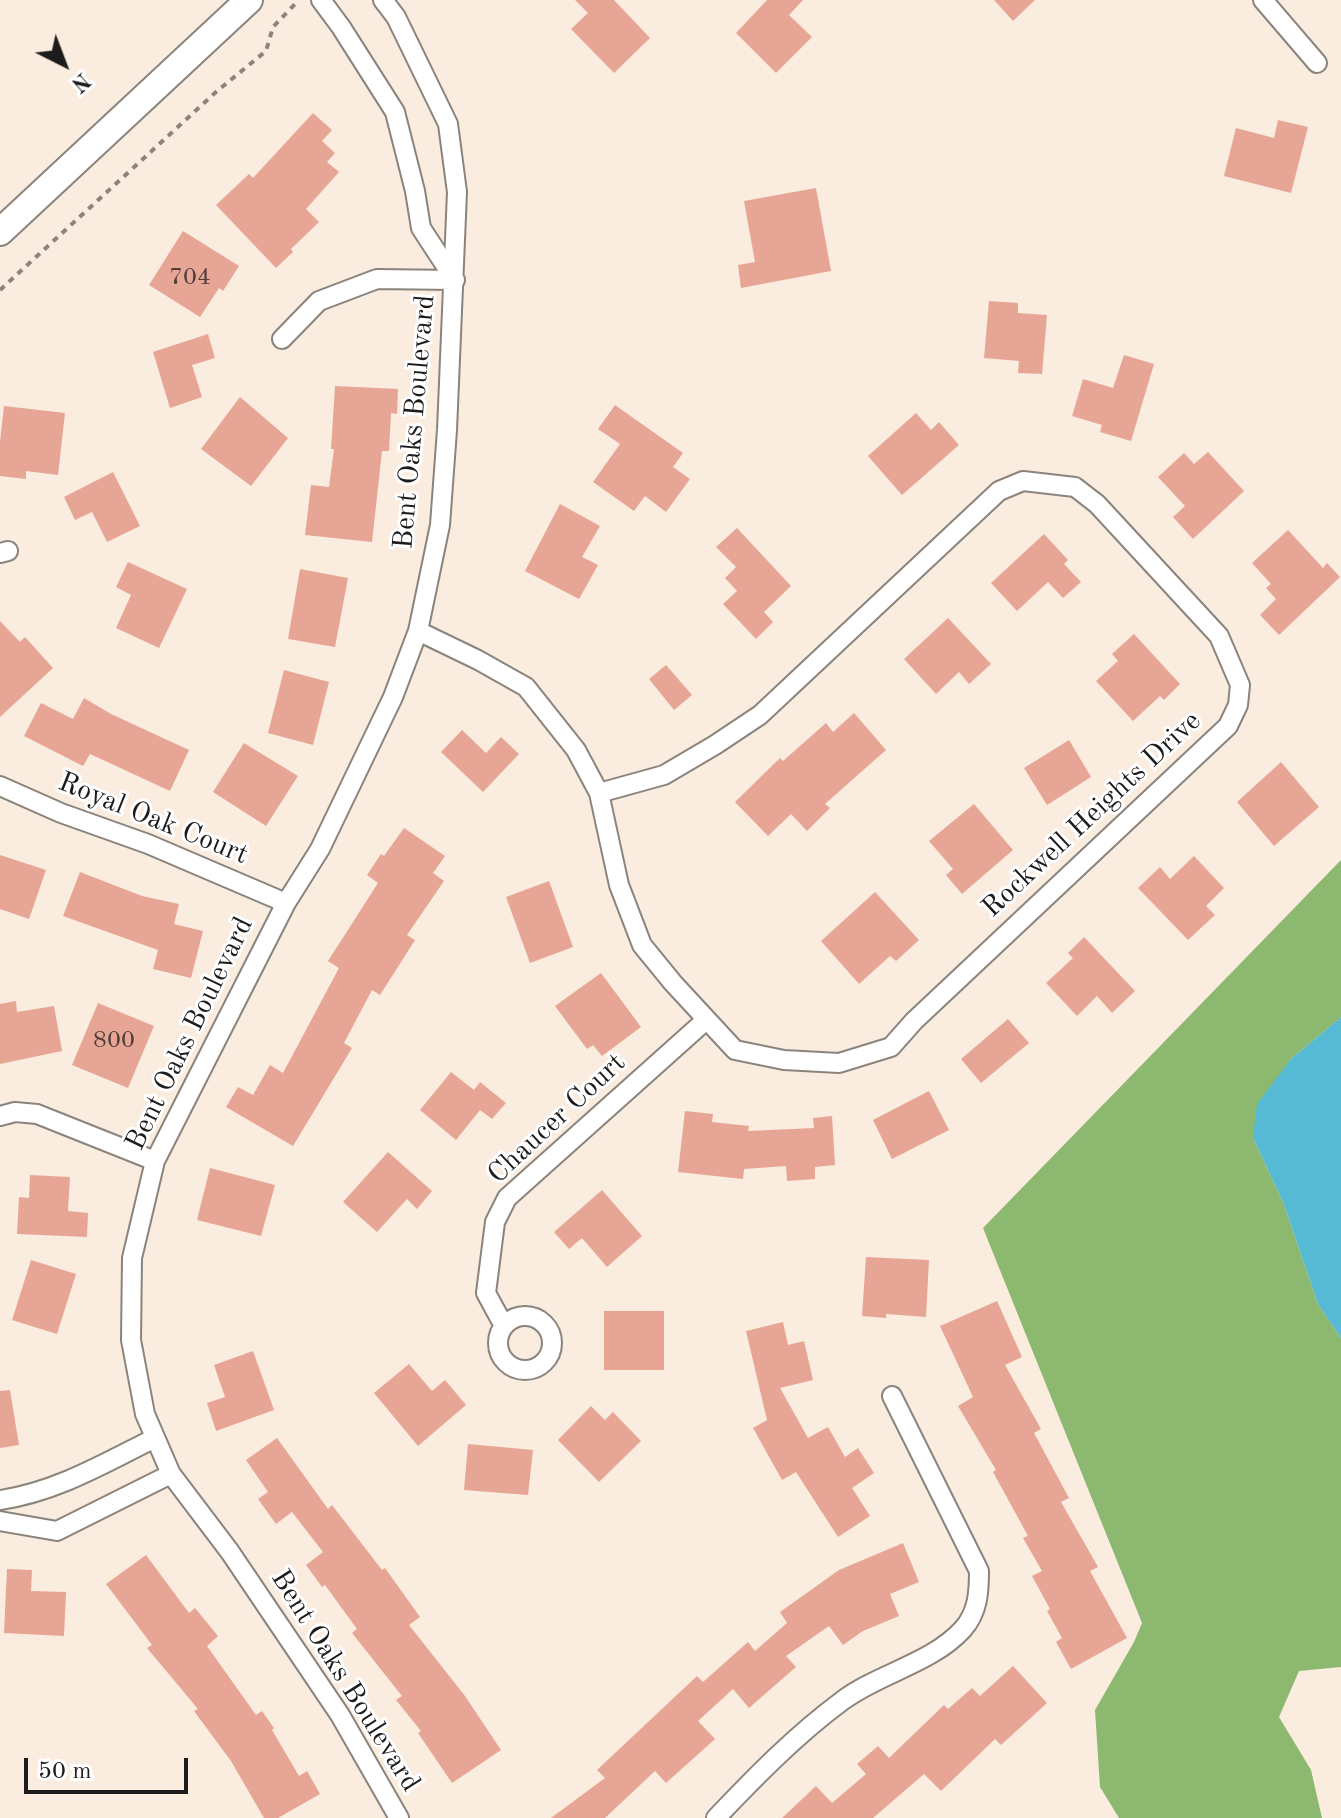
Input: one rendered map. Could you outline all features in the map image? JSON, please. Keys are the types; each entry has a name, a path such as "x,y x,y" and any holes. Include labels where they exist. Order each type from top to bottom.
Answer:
{"main road":[{"path":"0,232 249,0"}],"street":[{"name":"Bent Oaks Boulevard","path":"321,0 395,112 421,228 455,280"},
{"name":"Bent Oaks Boulevard","path":"383,0 396,17 448,124 457,192 455,280 440,525 418,631 393,697 320,849 286,903 155,1161 132,1258 131,1340 145,1414 171,1474 230,1552 340,1715 399,1818"},
{"path":"1263,0 1317,63"},
{"path":"282,339 319,301 377,279 455,280"},
{"name":"Rockwell Heights Drive","path":"418,631 526,687 576,750 599,793 619,885 642,945 735,1050 784,1060 839,1063 891,1047 914,1021 1228,726 1238,705 1240,685 1219,636 1097,504 1075,487 1023,481 999,491 760,715 664,775 599,793"},
{"name":"Royal Oak Court","path":"0,786 286,903"},
{"name":"Chaucer Court","path":"504,1326 486,1293 495,1222 507,1198 706,1020"},
{"path":"0,1116 15,1112 37,1114 155,1161"},
{"path":"716,1818 764,1769 843,1700 946,1645 966,1627 979,1601 979,1571 892,1396"},
{"path":"0,1500 32,1494 74,1478 155,1438"},
{"path":"0,1521 57,1531 171,1474"}],"path":[{"path":"0,290 216,92 266,51 273,27 296,3"}],"green space":[{"path":"1341,860 1341,1017 1291,1059 1253,1138 1283,1202 1318,1304 1341,1338 1341,1667 1299,1671 1279,1717 1311,1770 1322,1818 1119,1818 1100,1787 1095,1710 1142,1623 983,1228"}],"water":[{"path":"1341,1017 1341,1338 1318,1304 1283,1202 1253,1138 1257,1104 1291,1059"}],"building":[{"path":"575,0 614,0 650,38 614,73 571,29 588,13"},
{"path":"767,0 803,0 789,15 812,37 776,73 736,33"},
{"path":"994,0 1035,0 1013,21"},
{"path":"313,113 332,130 322,141 335,153 327,162 339,172 306,209 319,222 276,268 216,205 249,174 253,178"},
{"path":"1278,120 1308,127 1291,193 1224,176 1236,128 1274,138"},
{"path":"816,188 831,271 741,288 738,265 755,262 744,201"},
{"path":"183,231 239,266 223,291 219,288 200,317 149,285"},
{"path":"989,301 1018,303 1018,313 1047,315 1042,374 1018,373 1019,361 984,358"},
{"path":"208,334 215,358 192,365 202,397 170,408 153,352"},
{"path":"1124,355 1154,364 1131,441 1100,432 1102,425 1072,416 1083,379 1113,388"},
{"path":"335,386 398,389 397,414 391,413 389,451 382,451 372,542 305,535 311,485 329,487 334,449 331,449"},
{"path":"240,397 288,438 251,486 201,449"},
{"path":"615,405 683,453 673,467 690,479 666,512 645,496 634,511 593,482 620,444 598,429"},
{"path":"4,406 65,413 58,475 26,471 26,479 0,476"},
{"path":"916,413 931,430 939,422 959,445 902,495 868,456"},
{"path":"1208,452 1244,491 1193,539 1173,517 1185,506 1158,477 1184,453 1194,464"},
{"path":"113,472 140,526 107,542 92,512 75,520 64,497"},
{"path":"560,504 600,526 582,557 598,565 579,599 525,571"},
{"path":"737,528 791,586 764,612 773,622 756,639 723,604 737,591 725,578 736,567 716,547"},
{"path":"1288,530 1323,568 1327,563 1340,577 1279,635 1260,615 1276,599 1266,588 1271,584 1252,563"},
{"path":"1044,534 1068,560 1064,564 1081,582 1063,598 1048,582 1017,611 991,583"},
{"path":"128,562 187,589 159,648 116,628 131,595 116,587"},
{"path":"300,569 348,578 335,647 288,639"},
{"path":"948,618 991,664 969,684 959,672 936,694 904,659"},
{"path":"0,621 20,642 25,637 53,668 0,717"},
{"path":"1134,634 1180,684 1164,700 1160,696 1133,721 1096,681 1118,661 1112,654"},
{"path":"666,665 692,695 674,710 649,679"},
{"path":"284,670 329,682 313,745 268,733"},
{"path":"84,698 189,750 170,791 90,754 83,766 24,736 41,703 73,719"},
{"path":"854,713 886,750 825,804 830,808 807,831 791,814 768,836 735,802 780,758 783,761 826,723 833,732"},
{"path":"462,730 486,753 501,737 519,754 483,792 441,752"},
{"path":"1069,740 1091,777 1047,805 1024,768"},
{"path":"244,743 298,776 266,826 213,792"},
{"path":"1281,762 1319,807 1274,846 1237,802"},
{"path":"974,804 1013,850 962,894 946,875 953,869 929,841"},
{"path":"404,828 445,856 433,873 444,881 407,935 415,940 380,995 372,990 344,1043 352,1048 293,1146 226,1107 238,1087 253,1095 270,1065 283,1073 339,968 328,961 378,883 367,875"},
{"path":"0,855 46,870 29,919 0,909"},
{"path":"1194,856 1224,888 1206,906 1215,915 1188,940 1138,888 1160,867 1170,879"},
{"path":"80,872 142,896 179,904 174,924 203,931 191,978 153,969 158,950 63,916"},
{"path":"549,881 573,947 530,963 506,897"},
{"path":"875,892 919,940 896,961 890,956 859,984 821,941"},
{"path":"1084,937 1135,991 1112,1013 1097,996 1077,1016 1046,983 1073,958 1068,953"},
{"path":"601,973 641,1027 602,1056 593,1045 587,1049 555,1006"},
{"path":"16,1001 17,1012 54,1006 62,1051 0,1064 0,1004"},
{"path":"98,1003 154,1026 128,1088 72,1065"},
{"path":"1008,1019 1029,1043 981,1083 961,1059"},
{"path":"451,1072 474,1090 480,1082 506,1103 492,1119 480,1110 456,1140 420,1110"},
{"path":"929,1091 949,1130 892,1159 873,1120"},
{"path":"685,1111 713,1114 712,1122 749,1126 748,1131 814,1128 813,1118 832,1116 835,1165 815,1167 815,1179 787,1181 786,1166 744,1169 743,1179 678,1172"},
{"path":"388,1152 432,1191 417,1209 407,1199 377,1232 343,1202"},
{"path":"210,1168 275,1185 261,1236 197,1220"},
{"path":"30,1175 70,1177 68,1211 88,1213 87,1237 17,1234 19,1197 29,1198"},
{"path":"602,1190 642,1236 607,1267 582,1238 569,1249 554,1232"},
{"path":"866,1257 929,1260 926,1317 862,1316"},
{"path":"31,1260 76,1274 57,1334 12,1320"},
{"path":"997,1301 1022,1357 1005,1365 1041,1429 1034,1433 1069,1498 1061,1502 1098,1567 1090,1571 1127,1638 1071,1669 1056,1642 1062,1638 1047,1611 1050,1609 1032,1576 1042,1571 1023,1538 1028,1536 993,1472 996,1470 958,1406 973,1397 940,1326"},
{"path":"604,1311 664,1311 664,1370 604,1370"},
{"path":"783,1322 788,1345 804,1341 813,1380 780,1388 808,1438 828,1427 845,1457 858,1448 874,1473 852,1488 870,1516 838,1537 796,1472 782,1480 753,1428 767,1420 746,1331"},
{"path":"253,1351 274,1410 216,1431 207,1403 225,1397 214,1365"},
{"path":"409,1364 432,1391 445,1380 466,1405 418,1446 374,1393"},
{"path":"10,1390 19,1445 0,1448 0,1391"},
{"path":"591,1406 605,1420 613,1412 641,1441 599,1482 558,1440"},
{"path":"277,1438 328,1509 332,1505 382,1570 385,1568 420,1617 409,1625 465,1696 501,1750 452,1783 418,1733 421,1731 396,1700 402,1696 352,1633 357,1629 325,1585 322,1587 306,1565 323,1552 292,1512 276,1524 258,1499 268,1492 246,1460"},
{"path":"468,1444 533,1450 528,1495 464,1490"},
{"path":"903,1543 919,1582 890,1594 899,1616 863,1631 843,1645 829,1626 786,1656 796,1667 749,1708 733,1689 698,1721 715,1739 666,1783 655,1771 605,1818 551,1818 605,1778 597,1770 697,1676 703,1682 748,1642 755,1651 787,1623 780,1612 839,1570"},
{"path":"146,1555 189,1613 195,1608 218,1636 207,1646 256,1715 262,1711 299,1776 307,1771 320,1794 278,1818 264,1818 231,1761 194,1711 198,1709 147,1648 152,1645 106,1584"},
{"path":"7,1569 32,1570 31,1591 66,1592 64,1636 4,1633"},
{"path":"1013,1666 1047,1703 1001,1745 995,1739 941,1791 924,1774 873,1818 782,1818 816,1786 832,1803 866,1774 857,1764 878,1746 889,1758 944,1705 948,1709 972,1688 980,1696"}]}
